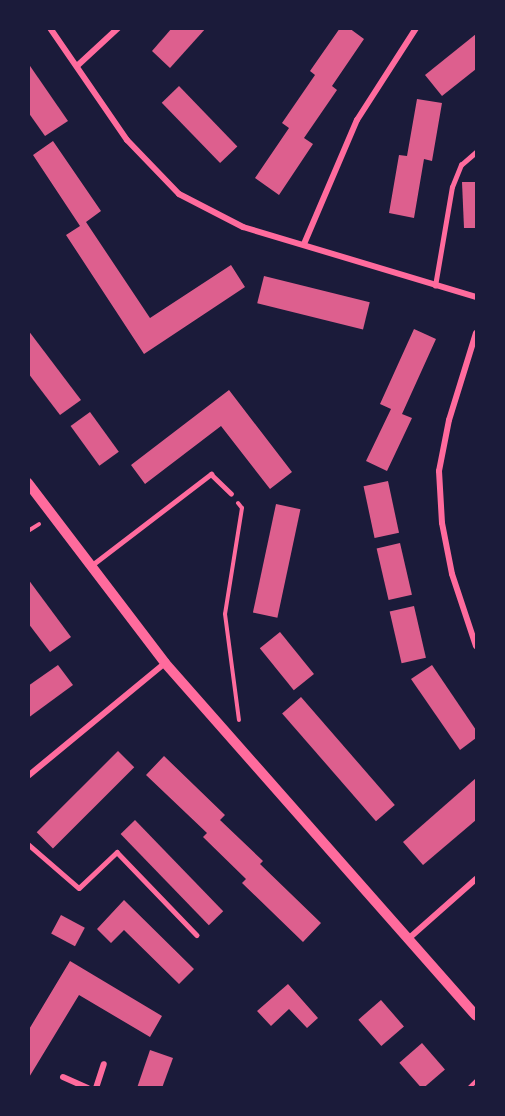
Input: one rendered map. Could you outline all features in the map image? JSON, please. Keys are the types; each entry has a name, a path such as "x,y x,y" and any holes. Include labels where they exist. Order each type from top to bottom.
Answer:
{"street":[{"path":"50,28 127,140 179,194 243,226 415,276 435,286 477,297"},
{"path":"77,66 118,28"},
{"path":"304,244 357,120 416,28"},
{"path":"477,333 449,420 439,471 442,523 452,574 477,646"},
{"path":"28,483 165,663 407,941 477,1016"},
{"path":"28,776 165,663"},
{"path":"407,941 477,879"},
{"path":"96,1088 104,1064"},
{"path":"63,1077 88,1088"}],"lane":[{"path":"435,286 452,187 461,165 477,152"},
{"path":"90,567 211,474 231,493"},
{"path":"28,844 79,888 117,852 197,935"}],"path":[{"path":"231,493 242,508 225,614 243,753"},
{"path":"469,1088 477,1081"}],"building":[{"path":"172,28 206,28 170,68 152,51"},
{"path":"340,28 349,28 364,39 332,86 337,90 304,138 313,144 279,195 255,178 289,128 282,123 315,75 310,71"},
{"path":"476,34 476,69 442,96 425,75"},
{"path":"28,63 68,121 45,136 28,112"},
{"path":"179,86 237,146 220,163 162,103"},
{"path":"417,99 442,103 432,161 424,159 414,218 389,213 399,155 407,156"},
{"path":"53,141 101,211 86,222 150,318 231,265 245,287 144,354 66,235 80,226 33,155"},
{"path":"462,182 476,182 476,228 464,228"},
{"path":"264,276 370,302 363,330 257,303"},
{"path":"414,329 436,339 402,414 412,418 387,471 366,461 391,409 380,404"},
{"path":"28,330 81,400 60,415 28,373"},
{"path":"229,390 292,472 270,489 221,426 145,484 131,465"},
{"path":"90,412 119,452 99,466 71,426"},
{"path":"388,481 399,533 375,538 364,486"},
{"path":"276,504 300,509 277,618 253,613"},
{"path":"400,543 412,595 389,600 377,548"},
{"path":"28,579 71,637 50,652 28,623"},
{"path":"414,606 426,658 402,663 390,612"},
{"path":"280,632 314,674 294,690 260,648"},
{"path":"58,665 73,685 28,718 28,686"},
{"path":"432,665 476,730 476,738 460,750 411,679"},
{"path":"301,697 395,805 376,821 282,713"},
{"path":"118,751 134,767 53,849 37,832"},
{"path":"164,756 225,815 220,820 263,861 260,864 321,923 303,942 242,883 246,879 203,837 207,833 146,775"},
{"path":"476,778 476,820 423,865 403,842"},
{"path":"135,820 223,911 209,925 121,834"},
{"path":"124,900 194,969 179,984 124,930 111,943 97,929"},
{"path":"61,915 85,928 75,946 51,934"},
{"path":"70,961 162,1016 150,1037 79,995 28,1079 28,1031"},
{"path":"288,984 318,1018 307,1028 289,1009 271,1026 257,1011"},
{"path":"381,1000 404,1026 381,1046 358,1020"},
{"path":"422,1043 445,1069 421,1088 399,1063"},
{"path":"150,1050 173,1058 162,1088 137,1088"}]}
